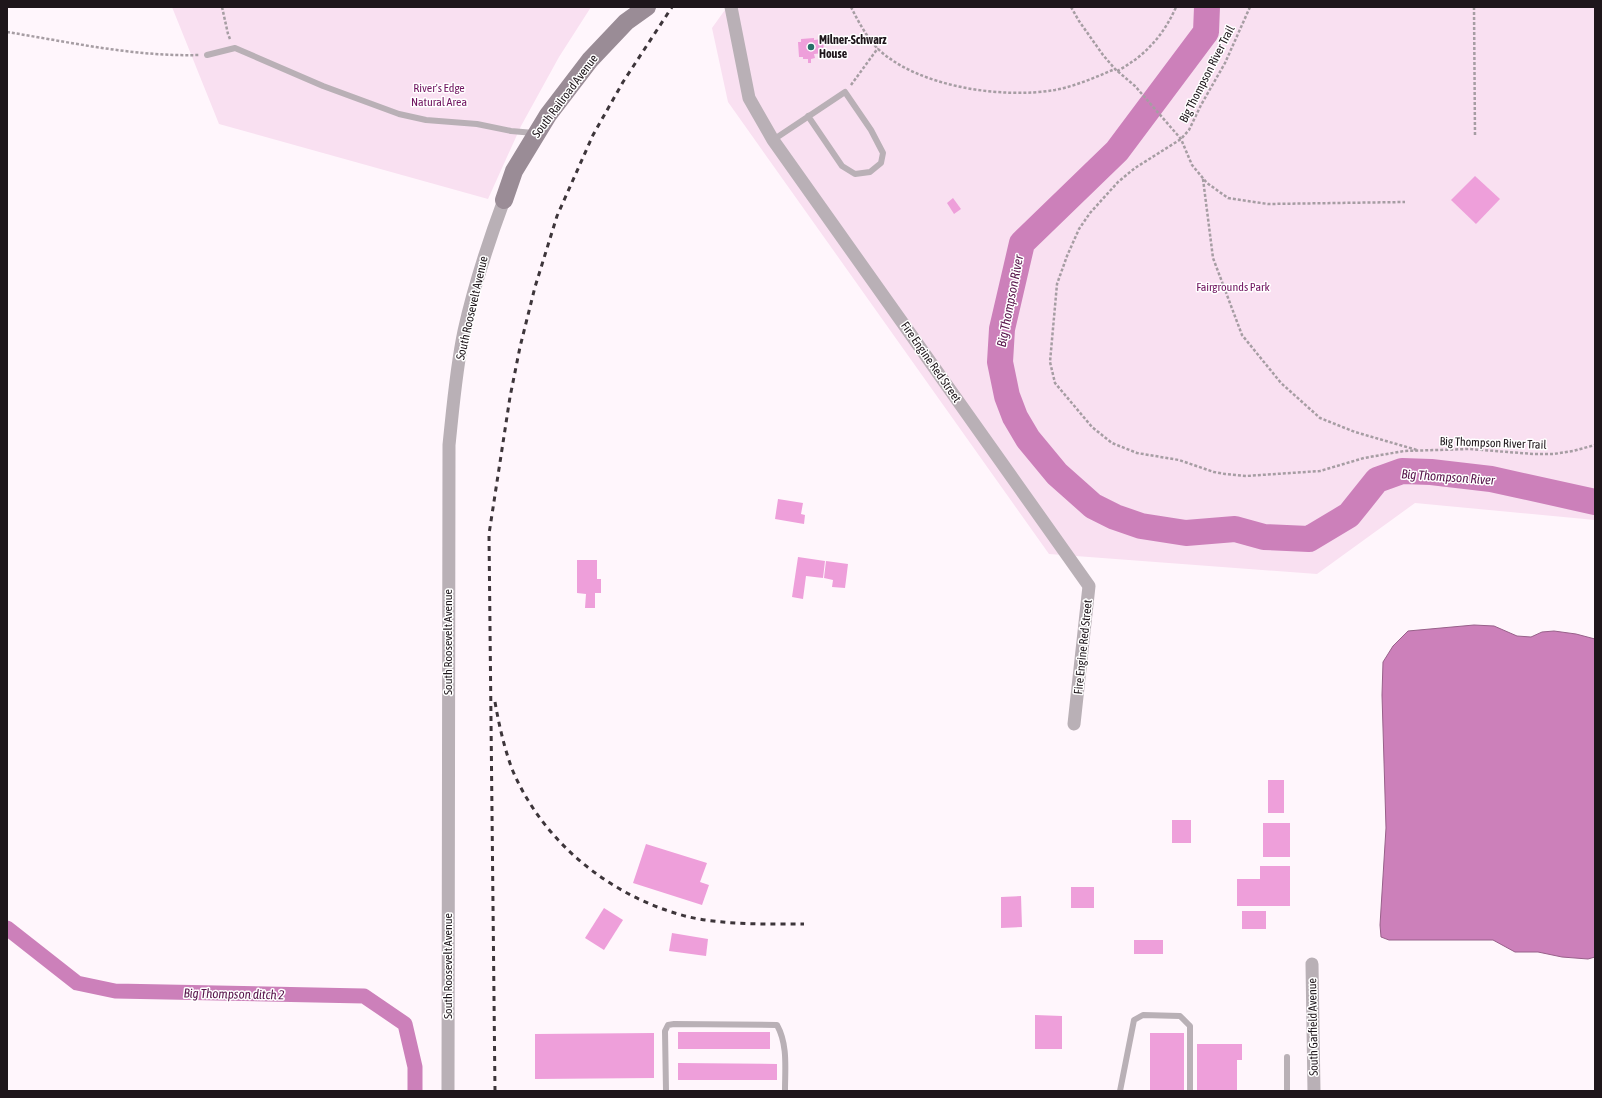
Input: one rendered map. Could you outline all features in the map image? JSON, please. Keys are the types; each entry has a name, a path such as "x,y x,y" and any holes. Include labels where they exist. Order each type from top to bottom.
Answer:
{"street":[{"name":"South Railroad Avenue","path":"504,200 514,171 548,115 590,60 626,22 646,7"},
{"name":"Fire Engine Red Street","path":"731,7 749,98 773,140 1089,586 1074,724"},
{"name":"South Roosevelt Avenue","path":"448,1091 449,445 464,331 488,244 504,200"},
{"name":"South Garfield Avenue","path":"1312,964 1314,1091"}],"lane":[{"path":"207,55 235,48 323,86 399,114 426,120 476,124 511,131 536,133"},
{"path":"773,140 808,116 845,92 871,130 883,153 880,163 870,172 855,174 842,166 808,116"},
{"path":"1120,1091 1134,1020 1143,1015 1180,1016 1190,1026 1190,1091"},
{"path":"666,1091 665,1031 668,1025 674,1024 777,1025 785,1046 786,1091"},
{"path":"1287,1057 1287,1091"}],"path":[{"path":"222,7 228,34 235,48"},
{"path":"851,7 868,37 878,48 899,65 942,82 982,91 1025,93 1056,90 1076,85 1124,67 1155,42 1168,24 1176,7"},
{"path":"1071,7 1103,55 1116,70 1135,86 1181,139 1192,165 1207,183 1228,198 1268,204 1405,202"},
{"name":"Big Thompson River Trail","path":"1250,7 1225,63 1201,105 1189,130 1181,139 1135,168 1118,182 1090,213 1079,229 1057,284 1050,362 1055,383 1092,427 1112,443 1137,453 1179,460 1214,472 1225,474 1246,476 1320,471 1364,458 1385,454 1420,451 1469,449 1554,454 1595,445"},
{"path":"1474,7 1475,136"},
{"path":"7,32 92,46 149,53 178,56 207,55"},
{"path":"845,92 859,76 878,48"},
{"path":"1203,178 1213,258 1242,335 1281,383 1320,418 1354,432 1420,451"}],"green space":[{"name":"River's Edge Natural Area","path":"172,7 591,7 559,57 521,126 488,199 219,124"},
{"name":"Fairgrounds Park","path":"727,7 1595,7 1595,520 1415,503 1317,574 1049,554 728,102 712,28"}],"shaded area":[{"path":"1474,625 1494,626 1517,636 1531,637 1542,632 1554,631 1576,634 1595,639 1595,957 1588,959 1562,957 1538,952 1515,952 1493,940 1389,940 1381,937 1380,925 1386,828 1382,695 1383,662 1393,646 1408,631"}],"building":[{"name":"Milner-Schwarz House","path":"814,38 814,40 823,39 824,53 814,54 815,58 811,59 811,63 808,63 808,59 799,57 798,42 801,42 801,39"},
{"path":"1475,176 1500,199 1476,224 1451,200"},
{"path":"953,198 961,209 954,214 947,203"},
{"path":"778,499 803,503 801,514 805,515 804,524 775,519"},
{"path":"798,557 825,561 823,578 806,576 803,599 792,597"},
{"path":"577,560 597,560 597,579 601,579 601,593 595,593 595,608 585,608 586,594 577,593"},
{"path":"826,561 848,564 845,588 832,587 833,580 824,578"},
{"path":"1268,780 1284,780 1284,813 1268,813"},
{"path":"1172,820 1191,820 1191,843 1172,843"},
{"path":"1263,823 1290,823 1290,857 1263,857"},
{"path":"646,844 707,863 700,882 709,885 702,905 633,883"},
{"path":"1260,866 1290,866 1290,906 1237,906 1237,879 1260,879"},
{"path":"1071,887 1094,887 1094,908 1071,908"},
{"path":"1021,896 1022,927 1001,928 1001,897"},
{"path":"604,908 623,920 604,950 585,938"},
{"path":"1242,911 1266,911 1266,929 1242,929"},
{"path":"672,933 708,939 706,956 669,951"},
{"path":"1134,940 1163,940 1163,954 1134,954"},
{"path":"1035,1015 1062,1016 1062,1049 1035,1049"},
{"path":"678,1032 770,1032 770,1049 678,1049"},
{"path":"654,1033 654,1078 535,1079 535,1034"},
{"path":"1150,1033 1184,1033 1184,1091 1150,1091"},
{"path":"1197,1044 1242,1044 1242,1060 1237,1060 1237,1091 1197,1091"},
{"path":"678,1063 777,1064 777,1080 678,1080"}],"waterway":[{"name":"Big Thompson River","path":"1207,7 1206,32 1117,151 1022,243 1002,329 1000,362 1007,396 1015,417 1028,439 1057,474 1093,506 1115,517 1141,526 1186,533 1235,529 1264,537 1309,539 1349,515 1377,480 1402,471 1431,472 1491,479 1595,502"},
{"name":"Big Thompson ditch 2","path":"7,928 77,983 115,991 364,996 405,1024 415,1067 415,1091"}],"railway":[{"path":"495,1091 489,534 510,397 520,347 535,287 557,216 593,135 623,82 672,7"},
{"path":"495,702 509,761 525,796 542,821 561,843 583,864 607,881 633,896 661,908 689,917 731,923 804,924"}],"place":[{"name":"Milner-Schwarz House","path":"811,47"}]}
